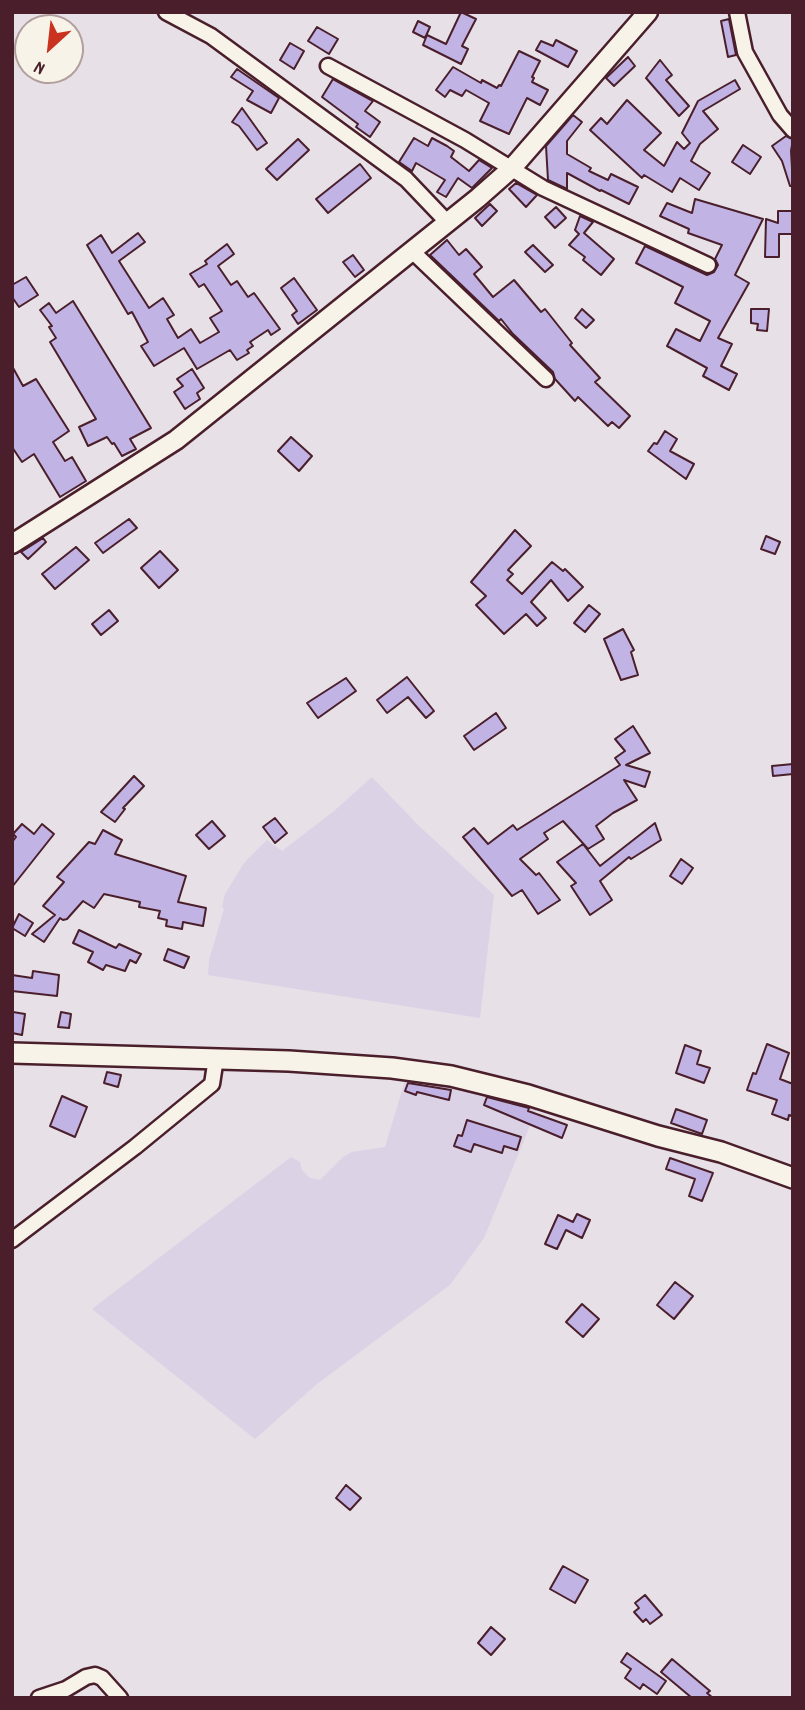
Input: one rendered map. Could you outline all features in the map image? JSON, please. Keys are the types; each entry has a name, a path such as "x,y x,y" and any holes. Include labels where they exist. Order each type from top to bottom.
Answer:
{"main road":[{"path":"12,1053 216,1058 392,1068 451,1076 528,1095 721,1153 793,1178"}],"street":[{"path":"166,12 211,36 406,179 448,223"},
{"path":"12,544 176,440 448,223 512,168 648,12"},
{"path":"737,12 745,52 780,115 793,130"},
{"path":"328,66 512,168 542,188 708,265"},
{"path":"413,252 546,379"},
{"path":"12,1240 135,1147 212,1084 216,1058"},
{"path":"39,1698 95,1675 102,1678 120,1698"}],"shaded area":[{"path":"372,777 418,825 494,895 480,1018 208,975 209,960 224,909 222,907 225,894 244,863 267,840 282,851 334,811"},
{"path":"407,1074 538,1106 484,1238 450,1285 317,1384 255,1439 92,1309 291,1157 300,1162 302,1170 310,1178 320,1180 343,1157 352,1152 385,1147"}],"building":[{"path":"461,12 476,19 462,46 468,49 461,64 423,45 427,35 446,44"},
{"path":"729,19 736,55 728,57 721,21"},
{"path":"418,21 430,27 425,38 413,32"},
{"path":"317,27 338,39 329,54 308,41"},
{"path":"556,40 577,51 568,67 536,50 541,41 553,46"},
{"path":"290,43 304,51 294,69 280,60"},
{"path":"519,51 540,61 532,82 548,90 540,105 527,98 509,134 480,121 489,103 466,90 462,96 450,90 445,97 436,90 453,67 481,83 482,80 497,88 501,86"},
{"path":"628,57 635,66 614,86 606,78"},
{"path":"660,60 672,75 666,80 689,106 679,116 646,78"},
{"path":"237,69 279,98 271,113 247,100 253,91 231,77"},
{"path":"333,79 373,101 365,111 380,122 370,137 356,127 358,124 322,97"},
{"path":"735,80 740,89 703,111 718,129 700,144 691,161 710,173 699,190 680,178 672,192 644,175 642,178 590,130 601,118 607,124 627,100 661,133 644,150 664,166 677,142 684,149 690,143 682,133 698,101"},
{"path":"242,108 267,143 257,150 239,126 232,122"},
{"path":"573,115 582,122 567,141 567,154 591,168 589,171 608,180 611,174 638,187 629,204 567,173 567,189 548,180 546,146"},
{"path":"786,136 793,139 793,186 790,186 782,161 772,146"},
{"path":"414,138 428,146 432,138 447,146 454,151 451,157 469,171 479,160 492,168 472,188 458,178 446,197 437,192 445,180 416,163 412,171 399,162"},
{"path":"298,139 309,150 277,180 266,169"},
{"path":"743,145 761,157 750,174 732,162"},
{"path":"360,164 371,178 328,213 316,199"},
{"path":"516,183 537,195 526,207 509,189"},
{"path":"695,199 763,219 735,275 749,283 718,338 732,344 721,366 737,374 729,390 703,376 707,368 667,346 676,329 700,341 710,321 675,303 683,287 636,263 645,246 707,275 714,272 718,265 715,259 722,245 688,233 689,229 660,216 667,203 692,213"},
{"path":"490,204 497,211 482,226 475,218"},
{"path":"556,207 566,218 555,228 545,217"},
{"path":"778,211 793,211 793,234 779,234 779,257 765,257 766,219 778,223"},
{"path":"580,216 593,222 584,233 614,259 601,275 583,260 585,257 569,245 579,234 575,230"},
{"path":"138,233 145,242 119,261 149,308 163,298 174,315 167,319 178,338 191,329 200,343 219,332 210,318 222,311 204,284 199,287 190,274 207,264 205,261 227,244 234,254 218,266 231,285 237,281 248,297 254,293 280,329 271,335 268,330 250,342 253,346 247,350 249,353 237,360 230,350 197,369 184,348 154,366 141,346 148,342 132,312 128,314 87,245 101,235 112,253"},
{"path":"447,240 459,255 466,249 482,267 474,274 493,297 514,280 541,312 545,309 572,343 570,345 600,378 595,382 630,416 619,428 612,422 608,426 578,397 575,401 555,379 553,372 501,319 499,321 430,255"},
{"path":"533,245 553,265 545,272 525,252"},
{"path":"353,255 364,270 355,277 343,262"},
{"path":"26,277 38,295 19,307 12,297 12,285"},
{"path":"294,278 317,310 298,324 292,315 297,311 281,288"},
{"path":"73,301 151,428 130,439 136,449 122,456 107,437 88,446 79,427 96,419 50,342 56,338 49,327 52,326 40,310 49,303 56,313"},
{"path":"582,309 594,320 586,328 575,318"},
{"path":"751,309 769,309 767,331 757,330 758,324 751,323"},
{"path":"12,366 23,386 36,379 69,431 53,442 65,461 72,457 86,481 60,497 34,454 22,462 12,447"},
{"path":"192,369 204,388 197,393 200,399 185,409 174,392 183,386 177,379"},
{"path":"665,431 677,439 670,451 694,464 686,479 648,451 654,443 657,444"},
{"path":"291,437 312,456 299,471 278,451"},
{"path":"129,519 137,528 103,553 95,543"},
{"path":"515,530 531,546 508,570 513,574 507,580 522,594 552,562 563,571 565,569 583,587 568,601 551,580 531,602 546,618 537,626 526,614 504,634 476,605 486,596 471,582"},
{"path":"766,536 780,542 775,554 761,549"},
{"path":"43,538 46,542 28,559 21,552"},
{"path":"76,547 89,560 55,589 42,574"},
{"path":"160,551 178,570 159,588 141,568"},
{"path":"589,605 600,614 585,632 574,623"},
{"path":"109,610 118,621 101,635 92,624"},
{"path":"623,629 634,650 631,652 638,675 621,680 604,639"},
{"path":"407,677 434,711 426,718 408,697 387,713 377,700"},
{"path":"346,678 356,691 318,718 307,703"},
{"path":"496,713 506,728 474,750 464,736"},
{"path":"633,726 650,753 626,765 650,772 645,787 624,780 637,800 596,826 604,839 588,849 563,821 544,833 548,839 520,859 536,875 539,873 560,900 538,914 522,890 512,896 463,837 474,828 488,844 513,825 517,830 620,765 615,758 625,751 615,739"},
{"path":"793,764 793,774 773,776 772,766"},
{"path":"134,776 144,786 123,808 125,809 115,822 101,812"},
{"path":"275,818 287,833 275,843 263,827"},
{"path":"212,821 225,836 209,849 196,835"},
{"path":"655,823 661,840 631,859 629,857 600,881 612,900 590,915 571,886 576,883 557,862 583,844 600,866"},
{"path":"22,824 34,834 42,824 54,834 12,887 12,842 16,837 13,834"},
{"path":"103,830 122,840 115,854 186,876 178,902 206,908 203,926 183,922 182,929 166,926 167,920 158,918 160,911 139,907 140,902 104,894 94,908 83,901 67,919 60,918 44,942 32,934 55,915 43,906 64,882 57,877 89,842 95,844"},
{"path":"681,859 693,868 682,884 670,876"},
{"path":"19,914 33,923 25,936 12,928"},
{"path":"79,930 116,948 119,944 141,954 136,963 130,960 125,971 106,965 103,970 88,962 93,952 73,943"},
{"path":"168,949 189,957 184,968 164,960"},
{"path":"33,971 59,975 57,996 12,991 12,975 32,978"},
{"path":"13,1012 25,1014 22,1035 12,1033"},
{"path":"61,1012 71,1014 69,1028 58,1027"},
{"path":"767,1044 789,1053 780,1079 793,1084 793,1116 789,1115 788,1120 772,1114 777,1100 747,1090"},
{"path":"685,1045 701,1051 697,1064 710,1068 704,1083 676,1073"},
{"path":"107,1072 121,1075 118,1087 104,1083"},
{"path":"408,1083 451,1090 449,1100 405,1091"},
{"path":"62,1096 87,1107 75,1137 50,1126"},
{"path":"487,1097 529,1108 528,1111 567,1125 562,1138 484,1105"},
{"path":"676,1109 707,1120 702,1134 671,1123"},
{"path":"467,1120 521,1137 517,1150 504,1146 502,1153 474,1144 471,1152 454,1146 458,1135 462,1136"},
{"path":"670,1158 713,1173 702,1201 689,1196 695,1179 666,1169"},
{"path":"577,1214 590,1220 582,1238 566,1230 557,1249 545,1244 558,1215 573,1222"},
{"path":"675,1282 693,1296 674,1319 657,1305"},
{"path":"582,1304 599,1319 583,1337 566,1322"},
{"path":"346,1485 361,1498 350,1510 336,1498"},
{"path":"563,1566 588,1580 575,1603 550,1589"},
{"path":"645,1595 662,1615 650,1624 646,1619 643,1622 634,1612 639,1608 635,1603"},
{"path":"491,1627 505,1639 491,1655 478,1643"},
{"path":"627,1653 666,1681 657,1694 643,1684 640,1689 625,1678 631,1669 621,1662"},
{"path":"672,1659 710,1691 707,1693 713,1698 692,1698 661,1672"}]}
